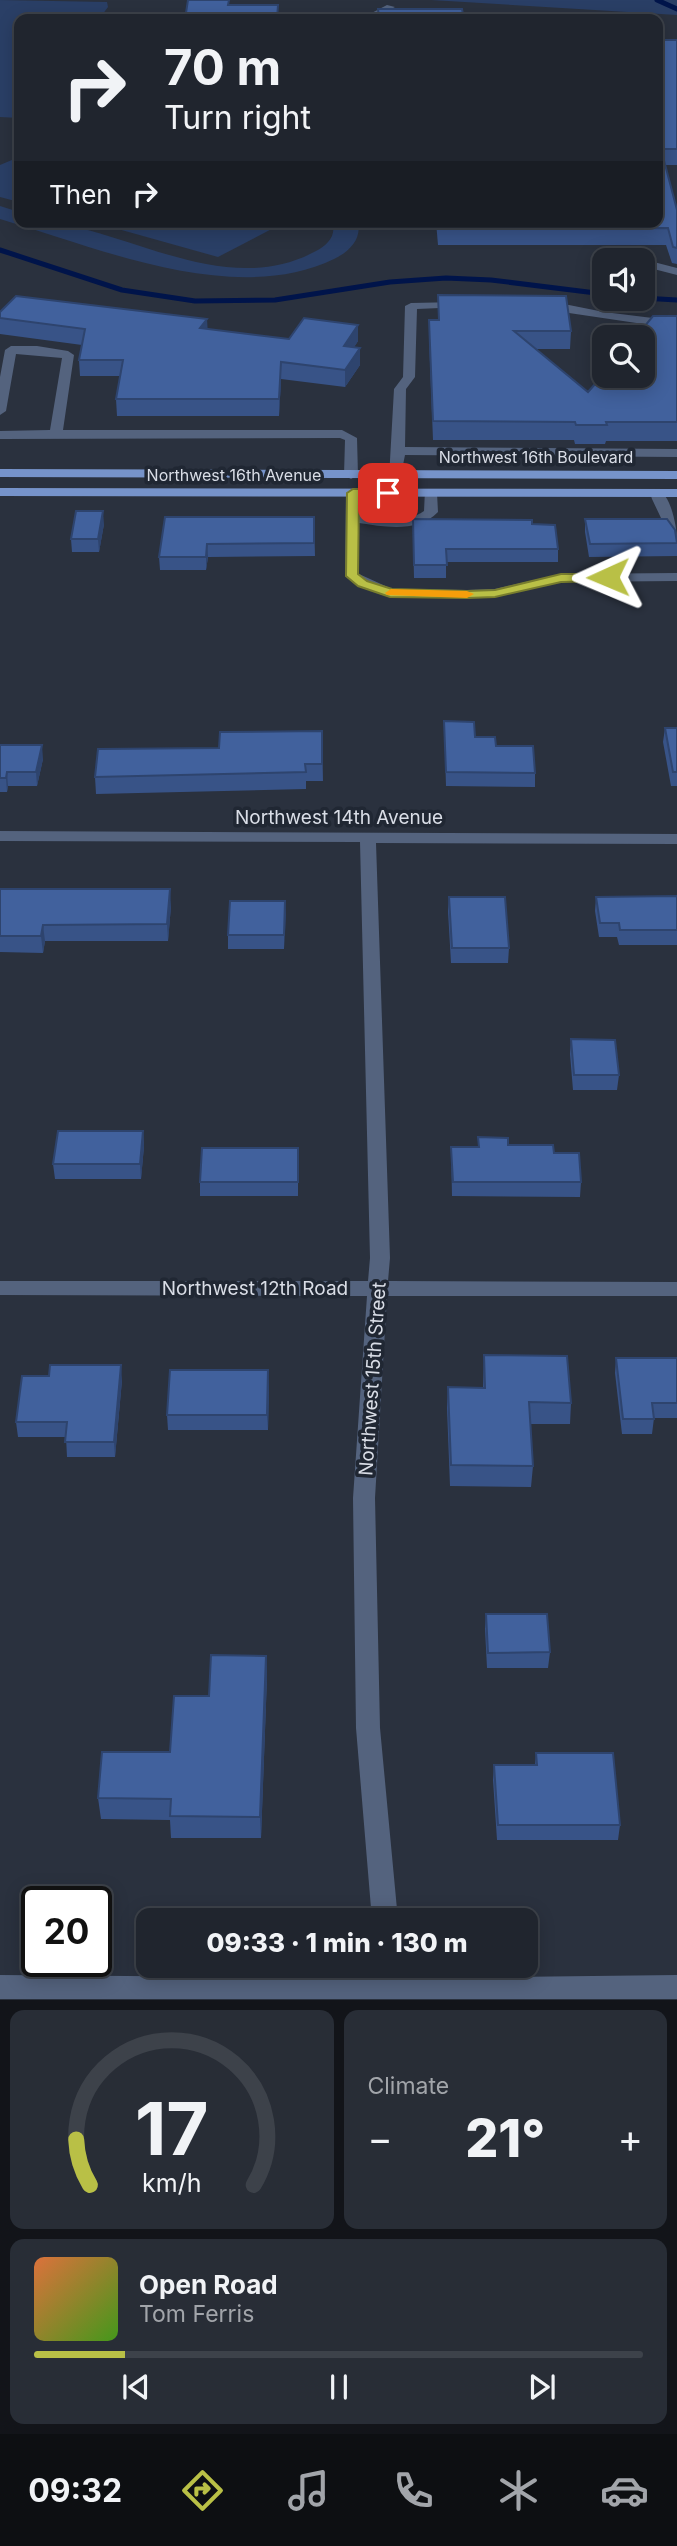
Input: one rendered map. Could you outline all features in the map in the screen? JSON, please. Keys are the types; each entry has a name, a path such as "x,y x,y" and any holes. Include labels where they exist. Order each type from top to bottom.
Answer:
{"main road":[{"name":"Northwest 16th Avenue","path":"0,474 394,475"},
{"path":"129,492 138,474"},
{"name":"Northwest 16th Boulevard","path":"394,475 677,475"},
{"path":"388,493 394,475"},
{"name":"Northwest 16th Avenue","path":"0,492 677,493"}],"street":[{"path":"375,14 390,7"},
{"path":"655,263 677,272"},
{"path":"394,475 399,451 400,389 409,376 411,306 477,305"},
{"path":"529,307 569,308 604,316 677,325"},
{"path":"0,411 10,350 37,350 68,355 56,434"},
{"path":"0,435 342,434 351,438 351,475"},
{"path":"399,451 677,453"},
{"path":"353,493 352,576 390,593 495,593 561,578 677,577"},
{"path":"352,518 390,523 421,521 431,512 430,493"},
{"path":"657,493 664,522 677,537"},
{"name":"Northwest 14th Avenue","path":"0,836 677,839"},
{"name":"Northwest 15th Street","path":"368,838 380,1258 364,1498 368,1728 383,1908"},
{"name":"Northwest 12th Road","path":"0,1288 677,1289"},
{"path":"400,1978 405,1995"},
{"path":"0,1987 405,1995 677,1987"}],"shaded area":[{"path":"0,0 107,2 108,7 103,14 14,14 14,118 0,117"},
{"path":"431,0 677,0 677,15"},
{"path":"14,159 14,201 0,197 0,165"},
{"path":"0,206 14,210 14,223 0,219"},
{"path":"29,228 79,228 186,260 252,268 284,264 316,251 330,240 333,228 359,228 353,245 344,253 295,272 254,277 210,275 123,257"},
{"path":"114,228 274,228 218,257"}],"building":[{"path":"188,0 229,0 228,5 278,5 277,14 186,14"},
{"path":"378,9 462,9 463,14 378,14"},
{"path":"663,40 677,40 677,149 663,149"},
{"path":"663,157 677,210 677,248 673,247 668,228 438,229 663,228"},
{"path":"438,295 566,296 571,331 514,331 588,392 592,388 655,388 655,325 646,325 653,316 677,316 677,422 606,422 607,425 576,425 575,422 433,421 429,320 439,320"},
{"path":"16,296 207,319 200,328 289,339 304,318 358,325 344,346 360,348 345,370 281,362 279,399 116,399 123,360 79,360 85,329 0,318 0,312"},
{"path":"76,511 103,511 98,539 71,539"},
{"path":"165,517 314,517 314,543 207,544 206,557 159,557"},
{"path":"413,519 532,520 532,524 555,525 558,549 446,549 447,565 414,565"},
{"path":"585,519 667,519 675,530 677,543 590,544"},
{"path":"444,721 474,722 475,737 495,737 496,746 533,746 535,773 446,772"},
{"path":"665,728 677,728 677,772 673,772"},
{"path":"322,731 322,764 305,764 306,772 95,777 98,749 219,748 220,732"},
{"path":"0,745 42,745 36,772 7,772 6,778 0,778"},
{"path":"0,889 170,889 167,924 43,925 41,936 0,936"},
{"path":"677,896 677,930 620,930 619,923 600,923 596,897"},
{"path":"449,897 505,897 509,948 452,948"},
{"path":"230,901 285,901 284,935 228,935"},
{"path":"571,1039 615,1040 619,1075 574,1075"},
{"path":"58,1131 143,1131 140,1164 53,1164"},
{"path":"478,1137 508,1138 508,1145 553,1145 554,1153 579,1153 581,1182 453,1182 451,1147 479,1147"},
{"path":"202,1148 298,1148 298,1182 200,1182"},
{"path":"484,1355 567,1356 571,1403 529,1402 533,1466 451,1465 448,1387 485,1388"},
{"path":"616,1358 677,1358 677,1403 652,1403 654,1419 623,1419"},
{"path":"50,1365 121,1365 114,1442 65,1442 67,1422 16,1422 22,1376 49,1376"},
{"path":"170,1370 268,1370 267,1415 167,1415"},
{"path":"486,1614 547,1614 550,1652 488,1653"},
{"path":"211,1655 266,1656 260,1817 170,1816 171,1799 98,1798 102,1752 170,1752 174,1696 209,1696"},
{"path":"536,1753 613,1753 620,1825 498,1825 494,1765 537,1765"}],"waterway":[{"path":"657,0 677,9"},
{"path":"0,250 122,290 195,301 275,300 390,282 446,278 491,280 592,293"},
{"path":"655,299 677,300"}],"slow traffic":[{"path":"391,593 467,594"}],"route":[{"path":"388,493 353,493 352,576 363,583 390,593 467,594 495,593 561,578 608,577"}]}
